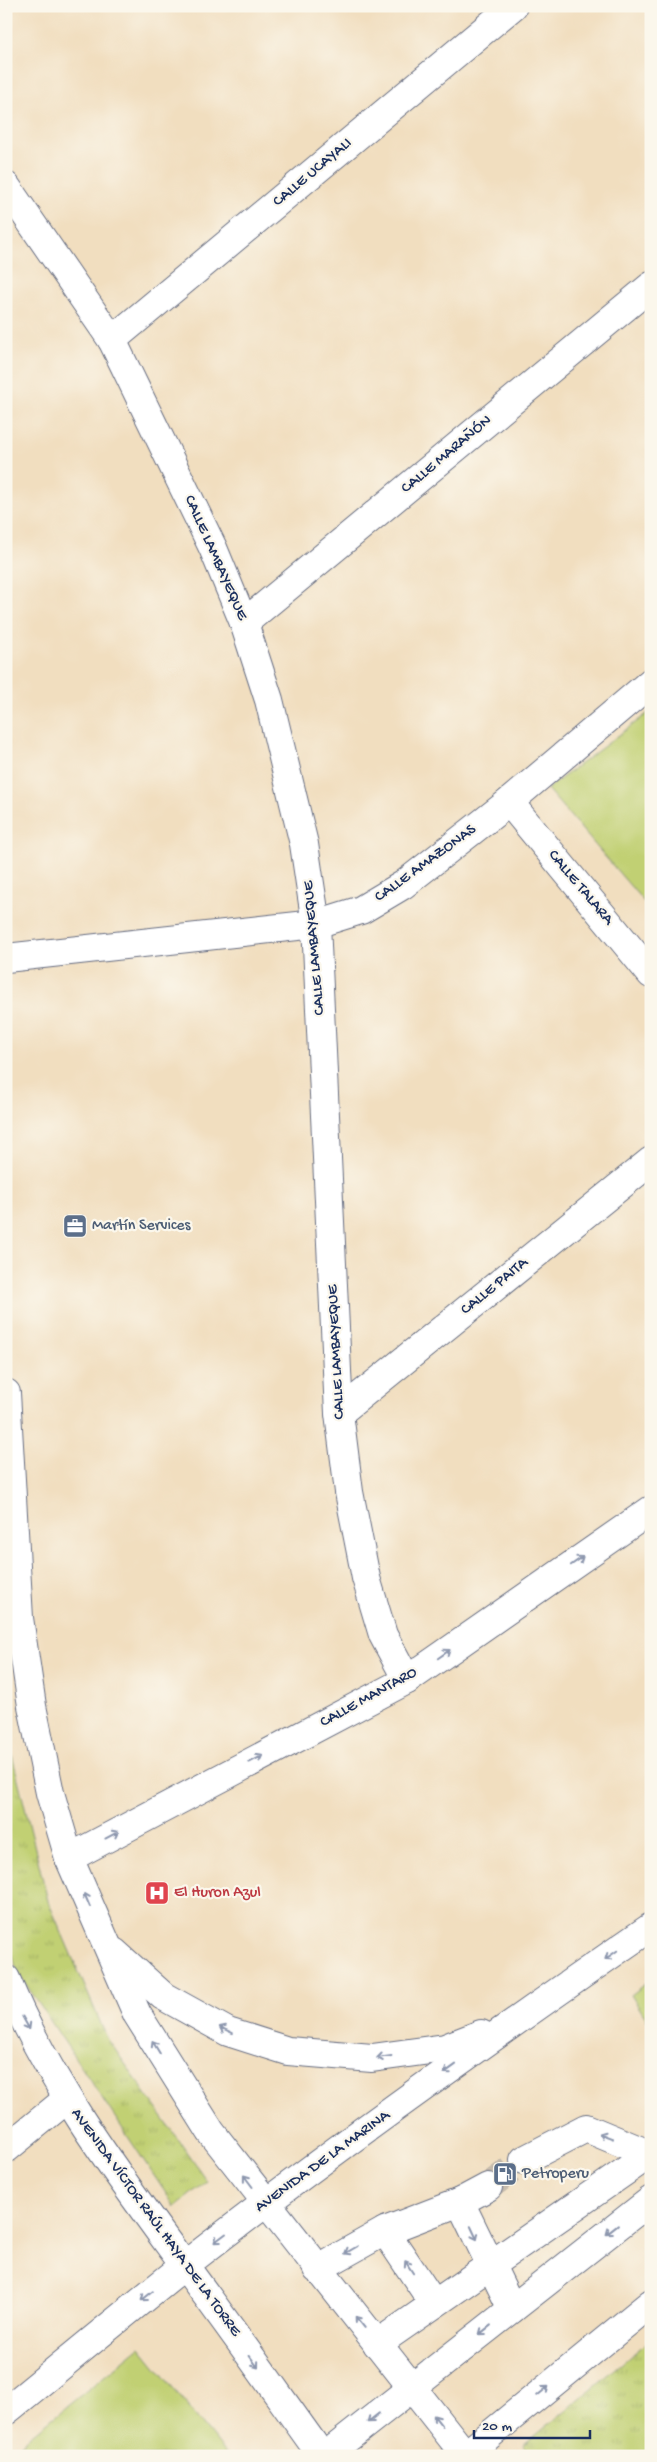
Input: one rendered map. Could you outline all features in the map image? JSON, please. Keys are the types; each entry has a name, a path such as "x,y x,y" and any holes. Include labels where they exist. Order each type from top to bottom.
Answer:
{"street":[{"name":"CALLE UCAYALI","path":"112,340 513,6"},
{"name":"CALLE LAMBAYEQUE","path":"6,186 112,340 213,548 244,623 269,700 304,844 316,924 339,1413 349,1492 366,1578 383,1635 407,1680"},
{"name":"CALLE MARAÑÓN","path":"244,623 651,286"},
{"name":"CALLE AMAZONAS","path":"6,958 316,924 360,910 403,885 509,802 651,682"},
{"name":"CALLE TALARA","path":"509,802 651,974"},
{"name":"CALLE PAITA","path":"339,1413 651,1161"},
{"path":"6,1393 19,1618 32,1706 50,1793 69,1858 136,2014 211,2132 465,2456 651,2303"},
{"name":"CALLE MANTARO","path":"69,1858 407,1680 651,1510"},
{"name":"AVENIDA DE LA MARINA","path":"6,2411 184,2265 265,2203 515,2021 651,1927"},
{"path":"108,1947 163,1996 228,2032 288,2051 372,2058 445,2048 515,2021"},
{"name":"AVENIDA VÍCTOR RAÚL HAYA DE LA TORRE","path":"6,1979 20,2014 67,2099 126,2186 324,2456"},
{"path":"6,2149 67,2099"},
{"path":"524,2160 586,2128 650,2154"},
{"path":"377,2344 650,2154"},
{"path":"318,2269 385,2231 460,2202 488,2187"},
{"path":"324,2456 651,2200"},
{"path":"460,2202 512,2309"},
{"path":"385,2231 434,2304"}],"green space":[{"path":"651,711 651,910 547,789"},
{"path":"6,1682 11,1751 48,1901 107,2038 207,2181 175,2207 17,1971 6,1933"},
{"path":"651,1980 651,2026 631,1995"},
{"path":"651,2339 651,2456 531,2456 523,2446"},
{"path":"140,2347 228,2456 6,2456"}],"tunnel":[{"path":"488,2187 524,2160"}],"place":[{"name":"Martín Services","path":"75,1226"},
{"name":"El Huron Azul","path":"157,1893"},
{"name":"Petroperu","path":"505,2174"}]}
